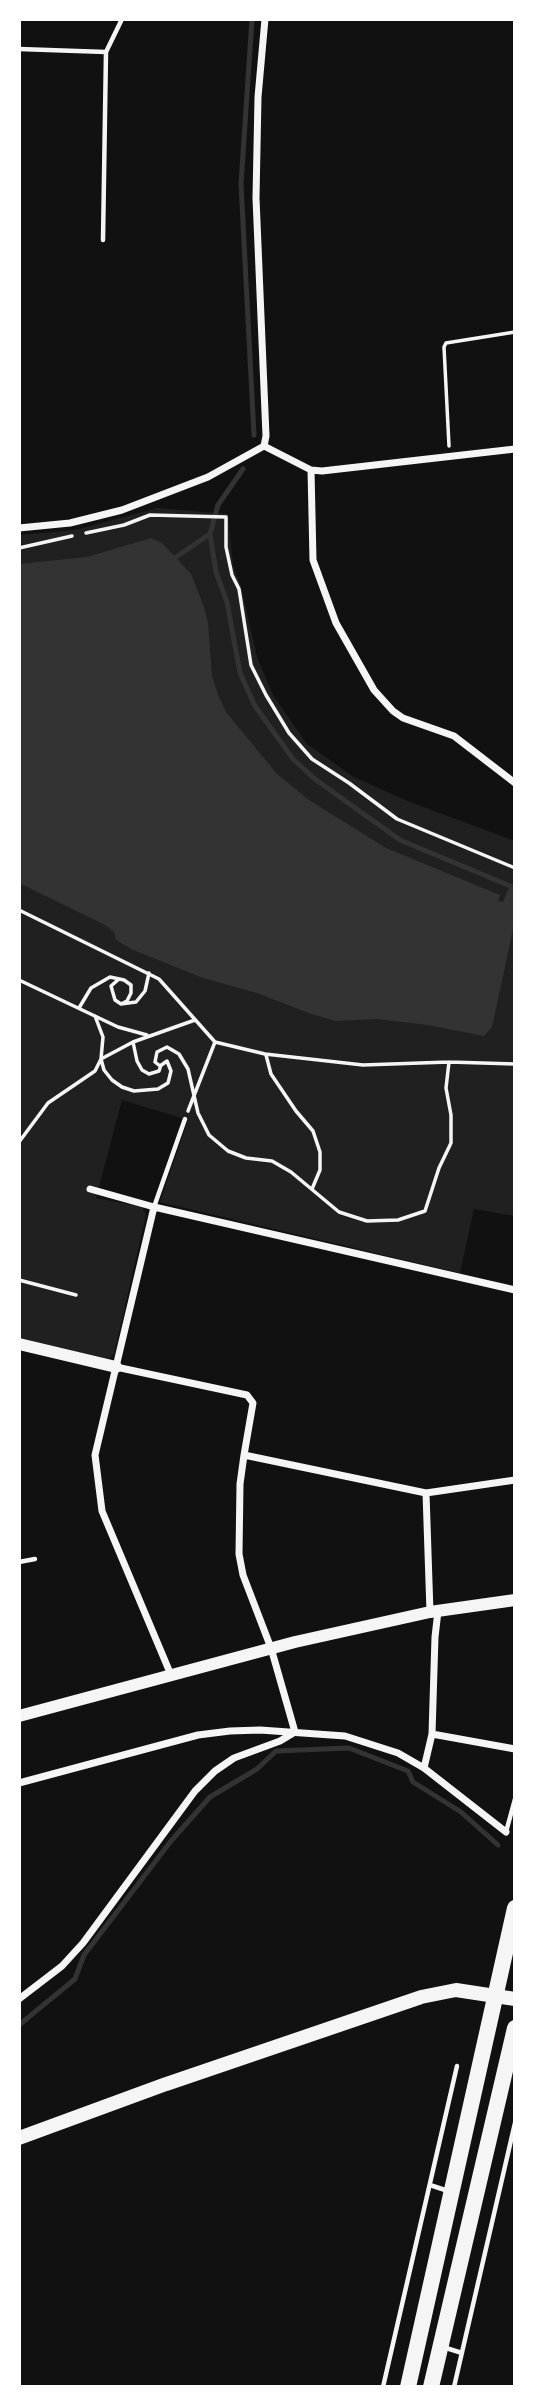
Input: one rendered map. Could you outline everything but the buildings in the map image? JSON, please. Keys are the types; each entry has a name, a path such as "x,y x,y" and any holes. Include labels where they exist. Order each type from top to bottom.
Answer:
{"highway":[{"path":"408,2387 515,1908"},
{"path":"431,2387 515,2028"}],"main road":[{"path":"19,2138 179,2079 421,1997 456,1990 515,1999"}],"street":[{"path":"19,528 70,523 122,510 208,477 264,446 266,436 256,198 258,97 265,19"},
{"path":"264,446 312,470 321,471 515,449"},
{"path":"312,470 312,552 317,574 336,623 374,690 393,711 404,718 454,736 515,783"},
{"path":"90,1189 155,1207 515,1290"},
{"path":"155,1207 95,1455 102,1511 172,1675"},
{"path":"19,1344 247,1395 253,1403 240,1484 239,1554 243,1575 271,1648 295,1732"},
{"path":"244,1455 426,1493 515,1480"},
{"path":"424,1768 432,1734 435,1637 426,1493"},
{"path":"19,1716 271,1648 434,1611 515,1600"},
{"path":"19,1783 198,1735 230,1731 345,1736 371,1742 424,1768 506,1832"},
{"path":"19,1999 62,1966 83,1942 195,1791 215,1770 234,1758 280,1741 295,1732"},
{"path":"432,1734 515,1748"}],"lane":[{"path":"103,240 106,52 122,19"},
{"path":"19,48 106,52"},
{"path":"155,1207 185,1119"},
{"path":"19,1562 35,1559"},
{"path":"506,1832 514,1811 515,1799"},
{"path":"383,2387 457,2066"},
{"path":"454,2387 515,2123"},
{"path":"429,2185 452,2192"},
{"path":"440,2346 462,2353"}],"path":[{"path":"450,457 444,348 446,343 515,332"},
{"path":"19,548 124,525 150,515 226,517 226,547 232,575 239,589 251,665 289,733 312,760 349,783 397,819 515,868"},
{"path":"19,909 159,979 215,1042 265,1054 363,1065 449,1062 515,1064"},
{"path":"121,1004 141,999 149,973"},
{"path":"79,1008 85,994 101,980 110,977 131,985 127,1001 121,1004"},
{"path":"119,979 111,986 112,994 121,1004"},
{"path":"19,980 118,1027 149,1036"},
{"path":"95,1016 103,1037 101,1059 104,1070 112,1080 134,1091 158,1089 168,1083 171,1071 167,1061 161,1065 159,1071 149,1074 142,1070 137,1061 133,1042"},
{"path":"19,1142 48,1103 95,1071 101,1059 133,1042 195,1020"},
{"path":"185,1119 215,1042"},
{"path":"161,1065 155,1062 157,1052 167,1047 180,1054 188,1069 198,1113 209,1135 228,1151 246,1158 272,1160 291,1172 339,1212 368,1221 398,1220 425,1211 450,1143 451,1115 446,1088 449,1062"},
{"path":"265,1054 271,1074 313,1131 320,1152 320,1170 312,1189"},
{"path":"19,1280 76,1294"}],"shaded area":[{"path":"157,508 228,514 233,565 241,586 257,657 273,695 306,743 352,776 410,802 515,841 515,1216 474,1209 460,1273 160,1202 188,1120 122,1100 96,1198 142,1207 146,1215 114,1354 108,1359 19,1339 19,535 75,530"},
{"path":"151,538 162,543 191,574 208,623 212,676 218,695 226,712 277,774 309,800 386,848 500,895 498,901 503,902 510,886 515,888 515,920 492,1027 484,1036 428,1025 376,1019 336,1021 311,1014 257,993 203,978 131,949 116,940 114,932 105,925 19,883 19,564 87,557"}],"waterway":[{"path":"252,19 241,184 254,435"},
{"path":"243,469 218,505 210,534 216,572 227,602 240,673 255,706 293,759 316,780 400,840 515,888"},
{"path":"176,557 210,534"},
{"path":"19,2025 75,1979 84,1955 171,1841 210,1797 257,1769 276,1751 349,1748 408,1771 413,1782 461,1812 498,1845"}]}
